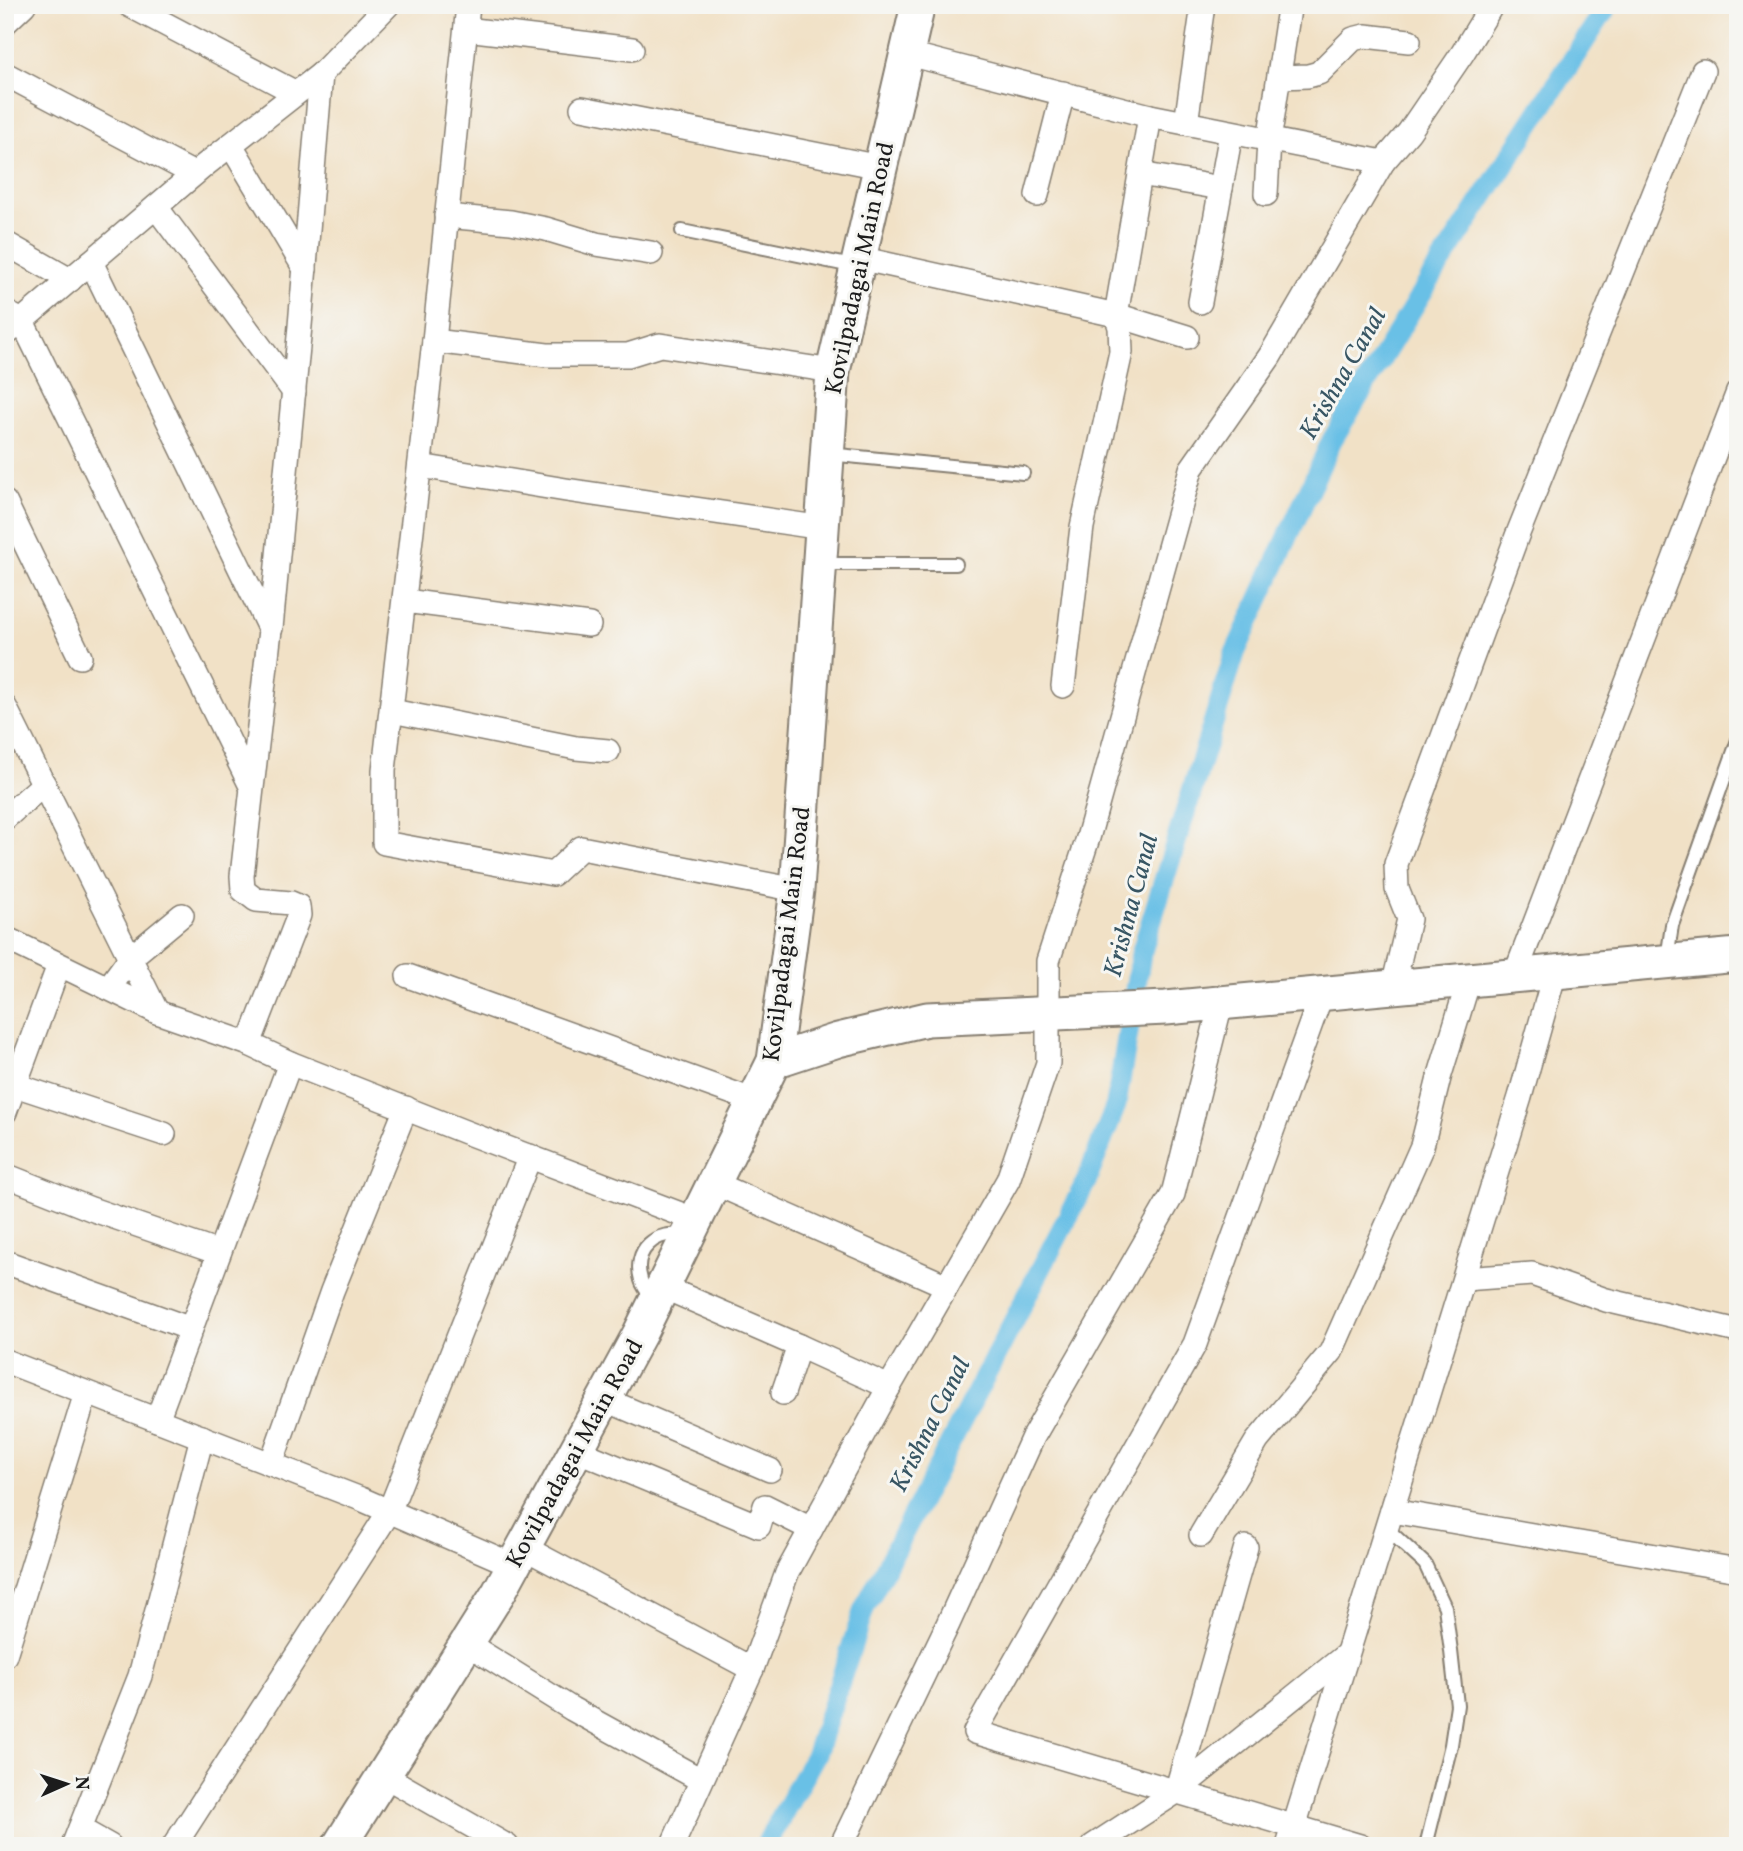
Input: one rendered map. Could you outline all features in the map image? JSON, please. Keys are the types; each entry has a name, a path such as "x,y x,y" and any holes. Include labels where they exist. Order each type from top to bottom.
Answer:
{"street":[{"path":"5,23 24,5"},
{"path":"129,5 296,93"},
{"path":"251,786 11,322 70,280 194,174 321,74 388,5"},
{"path":"468,5 434,341 383,770 384,843 553,874 581,848 797,890"},
{"name":"Kovilpadagai Main Road","path":"339,1846 518,1556 659,1294 774,1061 797,890 834,370 918,5"},
{"path":"1186,123 1203,5"},
{"path":"672,1846 752,1669 787,1573 889,1387 1008,1180 1063,1011 1048,961 1088,838 1191,469 1269,356 1383,162 1409,132 1492,5"},
{"path":"1266,194 1269,141 1289,9"},
{"path":"466,29 632,49"},
{"path":"1279,77 1319,73 1353,39 1365,36 1409,41"},
{"path":"905,53 1150,116 1383,162"},
{"path":"1393,987 1409,919 1397,889 1396,864 1517,536 1703,71"},
{"path":"5,74 194,174"},
{"path":"249,1044 299,915 298,906 291,903 256,900 243,890 242,876 294,392 321,74"},
{"path":"1037,195 1062,93"},
{"path":"582,108 880,167"},
{"path":"1063,686 1082,527 1121,352 1120,327 1116,315 1150,116"},
{"path":"1200,302 1231,133"},
{"path":"231,145 305,269"},
{"path":"1140,174 1221,188"},
{"path":"156,207 294,392"},
{"path":"446,216 511,222 596,244 651,253"},
{"path":"5,243 70,280"},
{"path":"91,262 270,630"},
{"path":"858,262 1116,315 1187,337"},
{"path":"434,341 547,355 628,355 660,345 834,370"},
{"path":"1515,975 1738,392"},
{"path":"420,466 823,528"},
{"path":"5,502 80,657"},
{"path":"405,601 589,625"},
{"path":"5,707 157,1012"},
{"path":"392,711 576,748 608,751"},
{"path":"5,818 44,784"},
{"path":"108,988 130,958 182,915"},
{"path":"5,938 157,1012 249,1044 290,1063 530,1156 692,1228"},
{"path":"774,1061 838,1040 927,1019 1166,1008 1738,954"},
{"path":"5,1112 59,965"},
{"path":"1291,1836 1520,1097 1555,972"},
{"path":"408,976 755,1101"},
{"path":"1201,1535 1257,1441 1331,1352 1423,1146 1439,1078 1469,980"},
{"path":"1322,993 1195,1345 975,1732 1176,1792 1291,1836 1360,1846"},
{"path":"841,1846 948,1624 1032,1437 1174,1194 1220,1003"},
{"path":"157,1420 290,1063"},
{"path":"15,1085 164,1134"},
{"path":"271,1464 332,1291 406,1108"},
{"path":"174,1846 389,1512 530,1156"},
{"path":"5,1175 91,1209 219,1253"},
{"path":"715,1183 947,1286"},
{"path":"5,1262 191,1329"},
{"path":"1464,1279 1532,1274 1606,1300 1738,1331"},
{"path":"659,1294 799,1346 889,1387"},
{"path":"783,1393 799,1346"},
{"path":"5,1360 389,1512 518,1556 752,1669"},
{"path":"5,1655 86,1392"},
{"path":"604,1399 770,1470"},
{"path":"110,1846 77,1837 140,1676 202,1437"},
{"path":"576,1450 758,1526 765,1506 811,1529"},
{"path":"1389,1520 1738,1570"},
{"path":"1176,1792 1245,1547"},
{"path":"466,1643 572,1709 701,1780"},
{"path":"1093,1846 1176,1792 1348,1654"},
{"path":"383,1775 507,1846"}],"lane":[{"path":"682,231 858,262"},
{"path":"828,454 1023,473"},
{"path":"821,564 956,564"},
{"path":"1667,961 1672,925 1738,740"},
{"path":"1389,1520 1425,1564 1445,1607 1451,1651 1457,1705 1451,1745 1426,1846"}],"waterway":[{"name":"Krishna Canal","path":"765,1846 816,1754 864,1609 1086,1182 1116,1105 1141,954 1235,653 1332,440 1426,286 1608,5"}]}
